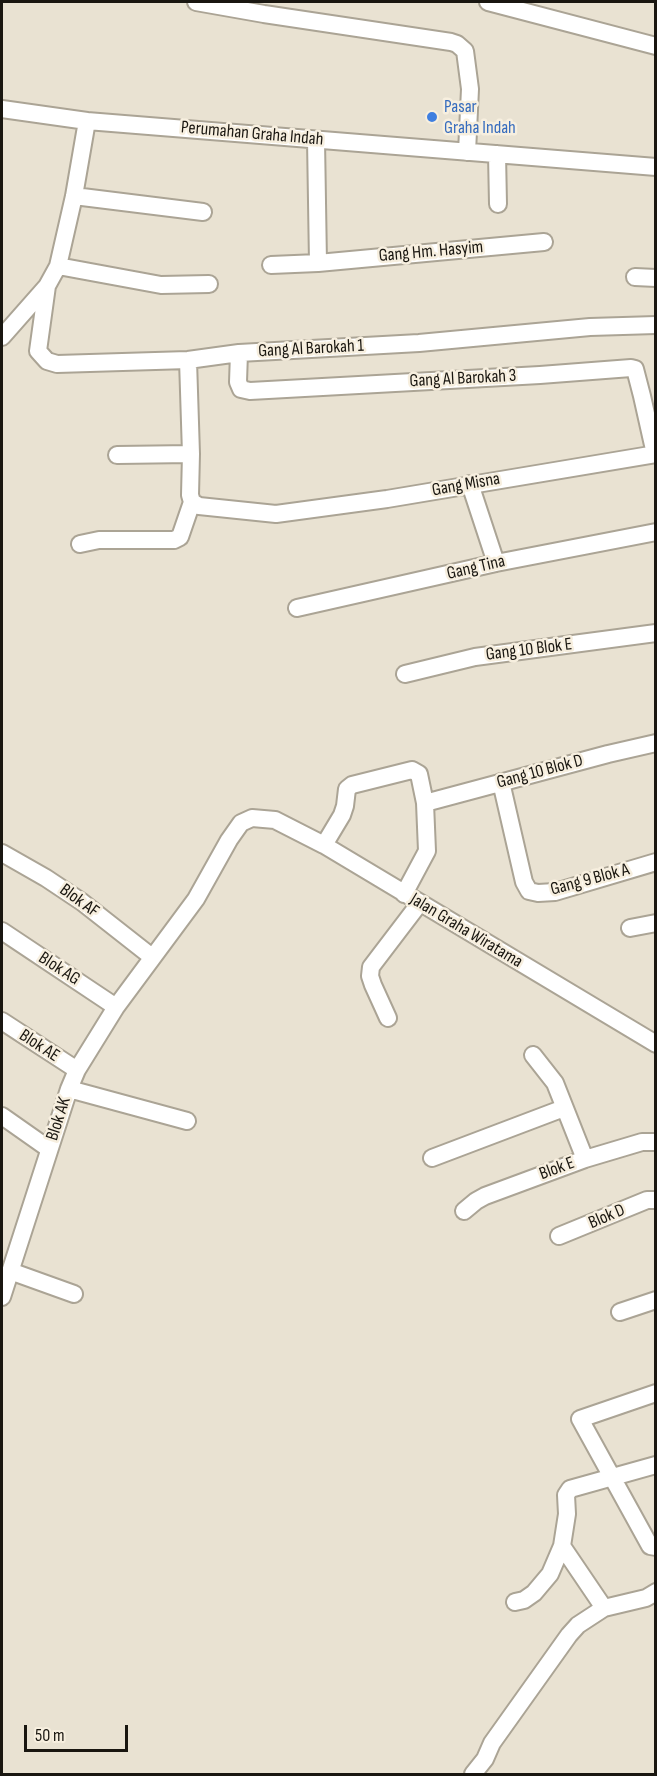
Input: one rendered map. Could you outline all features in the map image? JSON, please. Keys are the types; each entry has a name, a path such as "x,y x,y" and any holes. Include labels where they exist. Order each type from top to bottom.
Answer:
{"street":[{"path":"196,2 457,44 465,51 470,89 466,152"},
{"path":"488,2 656,46"},
{"name":"Perumahan Graha Indah","path":"2,109 87,121 656,167"},
{"path":"2,337 47,286 57,266 74,196 87,121"},
{"path":"316,140 318,262"},
{"path":"497,154 498,204"},
{"path":"74,196 203,212"},
{"name":"Gang Hm. Hasyim","path":"271,265 544,242"},
{"path":"57,266 160,285 208,284"},
{"path":"635,277 656,278"},
{"name":"Gang Al Barokah 1","path":"47,286 38,351 47,361 57,364 188,360 239,353 418,343 590,327 656,325"},
{"name":"Gang Al Barokah 3","path":"239,353 238,382 241,389 250,391 631,368 635,369 655,454"},
{"path":"80,544 99,540 174,540 180,537 192,502 189,495 191,454 188,360"},
{"path":"117,455 191,454"},
{"name":"Gang Misna","path":"192,502 199,506 276,514 387,499 655,454"},
{"path":"471,484 496,563"},
{"name":"Gang Tina","path":"297,608 496,563 656,532"},
{"name":"Gang 10 Blok E","path":"405,674 475,657 656,633"},
{"name":"Gang 10 Blok D","path":"425,803 656,743"},
{"path":"324,845 342,815 347,789 352,785 412,770 418,774 425,803 427,851 404,894"},
{"name":"Gang 9 Blok A","path":"501,782 524,882 529,891 555,892 656,862"},
{"name":"Blok AK","path":"2,1297 49,1149 77,1070 116,1007 196,899 241,823 252,818 275,820"},
{"name":"Jalan Graha Wiratama","path":"275,820 370,872 419,904 656,1044"},
{"name":"Blok AF","path":"2,853 82,902 152,957"},
{"path":"388,1018 370,976 371,967 419,904"},
{"path":"630,928 656,923"},
{"name":"Blok AG","path":"2,931 116,1007"},
{"name":"Blok AE","path":"2,1021 77,1070"},
{"path":"533,1055 555,1083 585,1159"},
{"path":"69,1089 186,1120"},
{"path":"432,1158 564,1108"},
{"path":"2,1116 49,1149"},
{"name":"Blok E","path":"464,1211 485,1196 585,1159 642,1142 656,1142"},
{"name":"Blok D","path":"559,1236 647,1200 656,1200"},
{"path":"10,1271 74,1294"},
{"path":"620,1312 656,1300"},
{"path":"656,1393 580,1419 650,1546 656,1547"},
{"path":"515,1602 524,1600 534,1593 550,1574 562,1546 567,1514 565,1500 567,1491 656,1465"},
{"path":"562,1546 604,1608"},
{"path":"473,1774 485,1759 492,1743 578,1625 604,1608 646,1598 656,1592"}],"place":[{"name":"Pasar Graha Indah","path":"432,117"}]}
